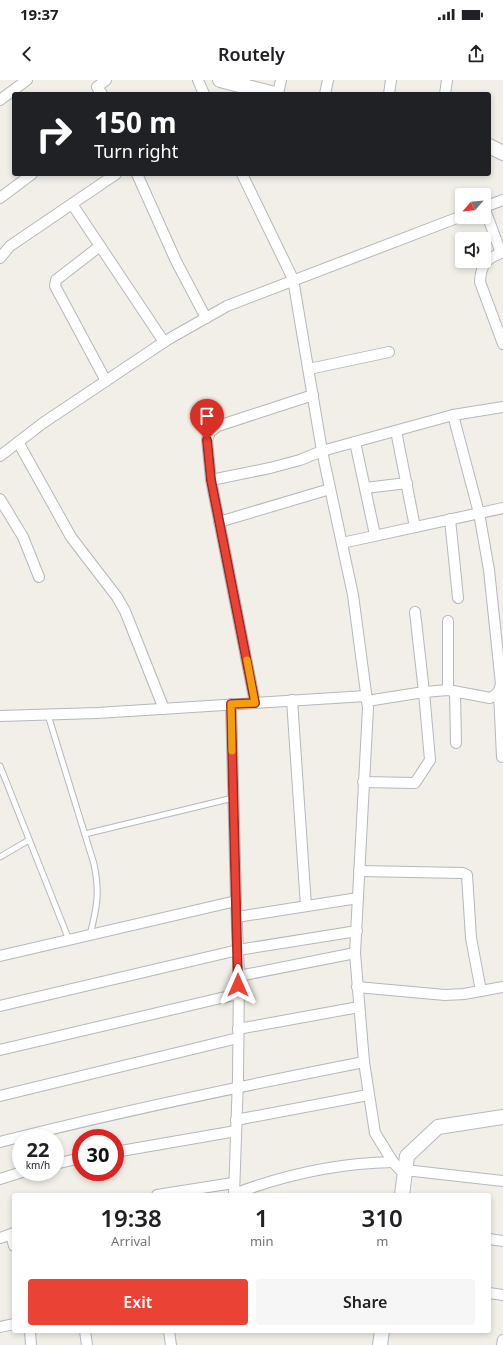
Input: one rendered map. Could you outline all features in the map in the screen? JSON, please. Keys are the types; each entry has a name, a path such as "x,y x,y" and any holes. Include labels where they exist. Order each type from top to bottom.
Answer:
{"street":[{"path":"2,95 27,80"},
{"path":"101,92 97,87 106,80"},
{"path":"198,80 203,92"},
{"path":"277,92 280,80"},
{"path":"325,92 328,80"},
{"path":"389,92 391,80"},
{"path":"445,92 448,80"},
{"path":"225,81 268,92"},
{"path":"491,147 503,153"},
{"path":"0,198 29,176"},
{"path":"0,258 10,246 113,176"},
{"path":"139,176 176,261 206,318"},
{"path":"243,176 293,279 322,451 353,595 367,698 355,953 364,1062 375,1133 393,1162 405,1172 503,1181"},
{"path":"491,204 503,200"},
{"path":"72,204 164,342"},
{"path":"0,456 18,442 164,342 227,306 293,279 455,219"},
{"path":"491,224 502,252 484,263 480,271 480,282 503,344"},
{"path":"100,246 56,280 55,286 106,381"},
{"path":"309,370 390,352"},
{"path":"255,703 211,480 207,440 210,432 218,426 313,394"},
{"path":"211,480 270,468 300,460 322,451 453,416 503,407"},
{"path":"453,416 478,513 489,570 501,684 499,692 501,709 502,758"},
{"path":"396,431 415,527"},
{"path":"18,442 71,538 125,611 164,708"},
{"path":"355,442 375,535"},
{"path":"365,488 407,482"},
{"path":"219,522 330,489"},
{"path":"0,499 23,537 39,577"},
{"path":"342,543 503,508"},
{"path":"450,519 458,598"},
{"path":"363,782 415,783 430,760 415,612"},
{"path":"448,621 456,743"},
{"path":"0,716 292,700 367,698 424,692 452,691 490,698 499,692"},
{"path":"292,700 306,906"},
{"path":"231,704 239,976 238,1087 234,1193"},
{"path":"360,871 463,873 467,875 471,938 480,991"},
{"path":"237,917 358,898"},
{"path":"0,956 236,901"},
{"path":"0,1006 238,950 357,931"},
{"path":"239,976 355,953"},
{"path":"357,987 445,995 503,987"},
{"path":"0,1050 238,994"},
{"path":"0,1096 238,1034 359,1007"},
{"path":"0,1142 71,1124 238,1087 364,1062"},
{"path":"236,1120 368,1095"},
{"path":"402,1193 407,1156 438,1127 503,1116"},
{"path":"124,1150 236,1131"},
{"path":"239,1193 264,1183 310,1172 370,1163 393,1162"},
{"path":"0,1178 12,1175"},
{"path":"170,1193 234,1183"},
{"path":"0,1238 12,1234"},
{"path":"491,1239 503,1241"},
{"path":"491,1293 503,1295"},
{"path":"0,1327 12,1324"},
{"path":"30,1333 31,1345"},
{"path":"85,1333 87,1345"},
{"path":"169,1333 171,1345"},
{"path":"380,1345 382,1333"},
{"path":"502,1345 503,1340"}],"lane":[{"path":"48,714 85,834 98,883 98,902 90,935"},
{"path":"0,766 69,940"},
{"path":"85,834 233,798"},
{"path":"0,858 29,840"}],"slow traffic":[{"path":"232,751 231,704 255,703 247,660"}],"route":[{"path":"207,440 211,480 255,703 231,704 239,976 238,985"}]}
